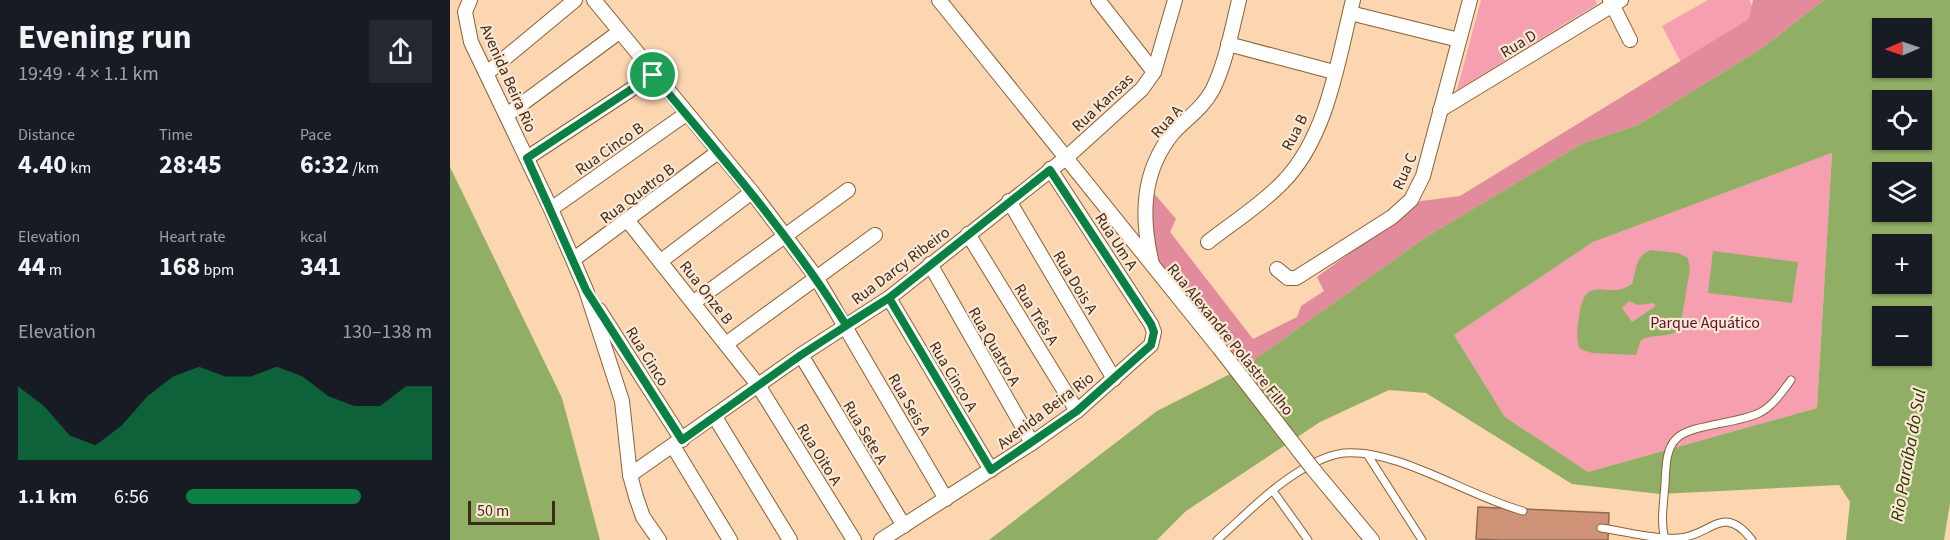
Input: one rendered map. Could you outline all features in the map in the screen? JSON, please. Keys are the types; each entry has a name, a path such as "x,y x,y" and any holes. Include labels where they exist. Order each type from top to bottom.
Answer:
{"street":[{"path":"467,6 481,0"},
{"path":"487,73 575,0"},
{"name":"Rua Seis A","path":"594,0 653,75 752,192 816,277 946,499"},
{"name":"Rua Alexandre Polastre Filho","path":"939,0 1372,540"},
{"path":"1098,0 1154,72"},
{"name":"Rua Kansas","path":"1067,157 1142,89 1154,72 1175,0"},
{"name":"Rua A","path":"1153,269 1143,211 1146,187 1155,160 1173,133 1202,107 1214,88 1239,0"},
{"name":"Rua C","path":"1277,269 1288,278 1296,278 1392,217 1411,200 1423,176 1470,0"},
{"name":"Rua D","path":"1440,110 1615,2 1630,40"},
{"name":"Avenida Beira Rio","path":"467,6 471,42 551,209 586,290 622,401 630,475 643,517 658,540"},
{"path":"1352,6 1459,40"},
{"name":"Rua B","path":"1208,242 1283,182 1305,152 1320,118 1352,6"},
{"path":"507,115 619,32"},
{"path":"1228,44 1334,72"},
{"path":"527,158 653,75"},
{"name":"Rua Cinco B","path":"551,209 686,114"},
{"name":"Rua Quatro B","path":"574,259 718,152"},
{"name":"Rua Darcy Ribeiro","path":"630,475 801,355 889,298 1067,157"},
{"name":"Rua Um A","path":"1050,170 1154,332"},
{"path":"694,302 848,190"},
{"path":"661,261 752,192"},
{"name":"Rua Dois A","path":"1009,201 1114,379"},
{"name":"Rua Onze B","path":"628,221 758,385"},
{"name":"Rua Três A","path":"968,234 1077,411"},
{"path":"726,344 875,235"},
{"name":"Rua Quatro A","path":"930,264 1032,443"},
{"name":"Rua Cinco","path":"586,290 677,443 730,540"},
{"name":"Rua Cinco A","path":"889,298 991,470"},
{"name":"Avenida Beira Rio","path":"881,540 991,470 1077,411 1151,345 1154,332"},
{"name":"Rua Sete A","path":"801,355 904,526"},
{"name":"Rua Oito A","path":"758,385 855,540"},
{"path":"715,417 790,540"}],"lane":[{"path":"1665,538 1663,507 1667,459 1674,440 1685,432 1735,422 1761,412 1777,399 1791,380"},
{"path":"1217,540 1297,472 1324,458 1342,453 1367,454 1415,469 1494,503 1535,514"},
{"path":"1367,454 1422,540"},
{"path":"1273,491 1308,540"},
{"path":"1591,526 1682,539 1714,524 1726,522 1736,524 1752,540"}],"green space":[{"path":"1481,0 1595,0 1597,4 1457,90"},
{"path":"1708,0 1749,0 1762,24 1686,72 1662,26"},
{"name":"Parque Aquático","path":"1832,153 1817,408 1588,472 1505,417 1454,335 1593,242"}],"shaded area":[{"path":"1753,0 1824,0 1762,48 1638,125 1583,143 1426,237 1244,367 1159,262 1153,243 1152,191 1176,219 1170,232 1253,339 1297,317 1301,306 1324,291 1317,277 1421,201 1460,196 1749,19"}],"water":[{"name":"Rio Paraíba do Sul","path":"1824,0 1950,0 1950,503 1944,540 1846,540 1850,502 1839,485 1660,494 1572,484 1426,393 1389,390 1320,422 1186,511 1157,540 989,540 1157,411 1244,367 1426,237 1583,143 1638,125 1762,48","holes":["1832,153 1817,408 1588,472 1505,417 1454,335 1593,242"]},
{"path":"450,167 562,398 600,540 450,540"},
{"path":"1651,250 1678,253 1688,258 1690,269 1680,329 1671,334 1641,340 1636,355 1592,353 1580,349 1577,336 1579,316 1582,302 1587,294 1598,289 1623,289 1632,284 1637,264","holes":["1629,301 1638,305 1653,303 1656,306 1632,322 1622,308"]},
{"path":"1713,251 1798,262 1792,303 1708,293"}],"building":[{"path":"1478,507 1609,513 1608,540 1476,539"}],"route":[{"path":"653,75 527,158 586,290 682,440 801,355 889,298 1050,170 1151,324 1154,332 1151,345 1077,411 991,470 889,298 846,325 816,277 752,192 653,75"}]}
